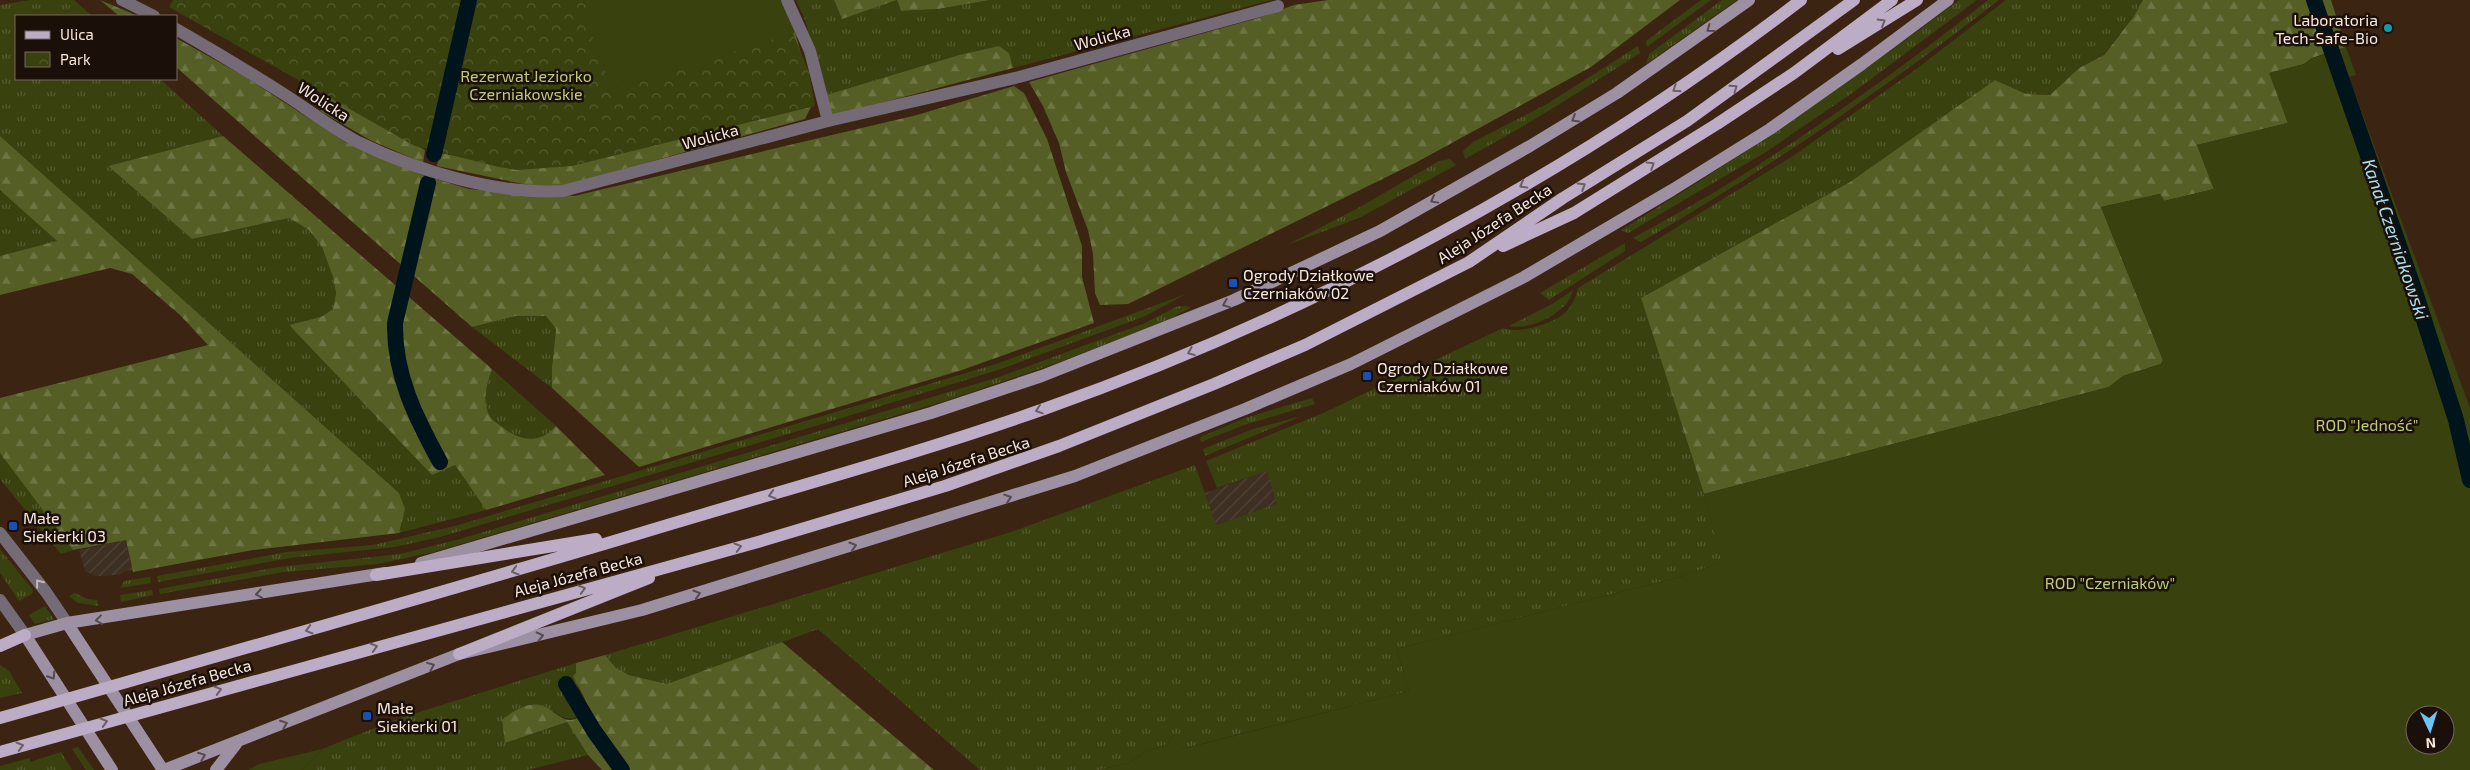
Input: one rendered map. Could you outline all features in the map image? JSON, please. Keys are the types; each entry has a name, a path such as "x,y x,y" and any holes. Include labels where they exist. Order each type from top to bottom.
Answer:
{"main road":[{"path":"376,575 470,550 931,412 1042,376 1234,300 1380,230 1530,146 1617,94 1749,0"},
{"name":"Aleja Józefa Becka","path":"0,718 152,676 932,447 1049,407 1193,351 1401,253 1546,172 1633,118 1766,27 1801,0"},
{"name":"Aleja Józefa Becka","path":"0,752 686,562 945,486 1059,446 1304,345 1469,262 1563,198 1687,121 1854,0"},
{"path":"1794,73 1892,0"},
{"path":"1469,262 1574,213 1794,73 1917,0"},
{"path":"458,654 642,610 1075,476 1245,409 1351,364 1524,277 1672,190 1800,107 1948,0"},
{"path":"0,646 25,635 67,623 646,531"},
{"path":"67,623 164,770 600,599 686,562"},
{"path":"25,635 112,770"},
{"path":"216,770 226,755 239,742"}],"street":[{"path":"122,0 152,15"},
{"path":"787,0 810,51 828,121"},
{"name":"Wolicka","path":"178,30 252,74 357,141 446,175 504,188 541,192 564,191 828,121 1019,77 1278,6"},
{"path":"0,533 46,592 67,623"},
{"path":"0,600 25,635"}],"shaded area":[{"path":"1267,471 1278,504 1216,525 1205,493"},
{"path":"126,540 132,570 124,571 122,574 105,576 95,576 85,571 79,550"}],"green space":[{"path":"30,0 74,0 91,15 15,15 15,80 161,80 223,136 108,166 192,239 289,218 309,230 322,247 333,277 336,293 333,309 321,317 289,326 455,465 486,510 399,533 402,522 399,493 0,136 0,5"},
{"path":"100,0 136,15 118,15"},
{"name":"Rezerwat Jeziorko Czerniakowskie","path":"173,0 779,0 809,72 815,106 572,166 517,170 415,146 169,7"},
{"path":"593,0 782,0 795,32 675,71 612,89 583,12 596,8"},
{"path":"796,0 834,0 842,19 897,0 901,11 938,9 990,0 1272,0 1013,68 1009,53 999,46 959,55 826,95 805,20"},
{"path":"834,0 897,0 842,19"},
{"path":"897,0 990,0 938,9 901,11"},
{"path":"1328,0 1680,0 1591,67 1417,162 1128,304 1100,305 1095,293 1093,254 1088,230 1066,172 1059,143 1043,106 1029,82 1258,18 1294,5"},
{"path":"1701,0 1711,0 1647,47 1646,41"},
{"path":"1722,0 1737,0 1646,64 1649,54"},
{"path":"1959,0 1977,0 1855,91 1766,152 1628,233 1621,230 1793,120"},
{"path":"1988,0 1999,0 1912,66 1824,127 1734,186 1641,242 1633,238 1773,156 1898,69"},
{"path":"2006,0 2143,0 2134,16 2103,55 2079,68 2050,95 2026,94 1995,80 1850,182 1641,298 1704,494 1723,562 1683,576 1397,649 1409,691 1182,749 1174,742 1172,737 1169,738 1170,743 1145,752 1129,763 1099,770 980,770 818,629 667,684 629,675 616,668 605,655 1011,532 1195,465 1216,525 1277,504 1267,471 1217,488 1206,461 1321,414 1503,328 1517,330 1536,327 1561,316 1572,304 1578,288 1793,156 1915,70"},
{"path":"2143,0 2331,0 2346,47 2312,58 2304,64 2270,73 2288,123 2197,145 2214,189 2164,201 2160,194 2101,207 2163,360 2161,364 2123,376 2109,387 1704,494 1641,298 1850,182 1995,80 2026,94 2050,95 2079,68 2104,55 2134,16"},
{"path":"795,32 814,101 805,119 566,185 542,188 437,166 440,153 467,158 675,71"},
{"path":"178,39 244,76 345,142 423,175 469,189 522,194 574,196 917,115 1014,86 1024,93 1047,139 1082,246 1082,277 1094,323 962,370 639,467 552,388 556,329 546,316 516,316 472,327 178,69"},
{"path":"999,46 1009,53 1013,68 832,116 826,95 959,55"},
{"path":"1638,46 1640,53 1553,108 1465,159 1463,151 1473,142 1547,104"},
{"name":"ROD \"Czerniaków\"","path":"2346,47 2356,75 2349,77 2470,408 2470,770 1099,770 1129,763 1145,752 1170,743 1169,738 1172,737 1174,742 1179,741 1183,749 1409,691 1397,649 1683,576 1722,562 1704,494 2109,387 2123,376 2161,364 2163,360 2101,207 2160,194 2164,201 2214,189 2197,145 2288,123 2269,73 2304,64 2312,58"},
{"path":"358,86 388,130 425,150 423,163 370,140 320,111 328,99"},
{"path":"0,136 399,493 405,509 399,533 253,550 133,572 126,540 73,550 0,453 0,398 208,345 180,315 132,274 110,268 0,295 0,256 57,241 0,190"},
{"path":"223,136 492,369 487,386 486,403 489,415 493,419 515,435 529,439 543,436 556,426 605,475 486,510 455,465 432,475 289,325 321,317 333,309 336,293 333,277 322,247 309,230 289,218 192,239 108,166"},
{"path":"1450,159 1456,165 1359,218 1287,245 1360,207 1439,161"},
{"path":"2,191 58,242 0,256 0,192"},
{"path":"1625,243 1625,251 1549,300 1540,293"},
{"path":"1573,290 1570,298 1556,313 1527,326 1509,326 1552,304"},
{"path":"1186,294 1143,317 998,370 440,537 395,547 290,558 158,582 157,576 287,552 373,545 455,526 996,364"},
{"path":"1178,306 1191,307 1167,321 1054,364 945,401 434,552 378,564 284,572 160,594 159,589 278,567 400,554 460,539 999,377 1145,323"},
{"path":"516,316 546,316 556,329 552,388 472,327"},
{"path":"492,369 556,426 543,436 529,439 515,435 493,419 489,415 486,403 487,386"},
{"path":"1312,398 1315,404 1244,425 1201,442 1200,437 1245,418"},
{"path":"1302,416 1205,456 1203,449 1253,429"},
{"path":"0,453 73,550 61,554 0,479"},
{"path":"0,549 33,590 32,594 19,601 0,573"},
{"path":"150,577 151,583 120,588 124,581"},
{"path":"152,590 153,595 121,602 120,595"},
{"path":"75,593 87,599 97,600 99,606 78,603 69,596"},
{"path":"45,606 54,619 35,624 29,615"},
{"path":"782,642 934,770 602,770 588,755 567,722 505,743 502,720 518,709 530,705 540,705 567,720 582,716 588,711 584,697 573,676 576,673 576,663 605,655 616,668 629,675 667,684"},
{"path":"576,663 578,690 587,702 588,711 571,719 553,711 505,743 567,722 588,755 527,770 302,770 322,749 400,718"},
{"path":"0,665 9,671 22,693 0,698"},
{"path":"78,747 94,770 86,770 72,749"},
{"path":"322,749 302,770 248,770 259,764"},
{"path":"61,752 72,770 0,770 0,766 30,758 30,762"}],"waterway":[{"path":"434,154 469,0"},
{"name":"Kanał Czerniakowski","path":"2314,0 2415,292 2456,420 2470,480"},
{"path":"428,183 395,323 398,360 402,378 415,412 440,462"},
{"path":"566,684 594,731 622,770"}],"place":[{"name":"Laboratoria Tech-Safe-Bio","path":"2388,28"},
{"name":"Ogrody Działkowe Czerniaków 02","path":"1233,283"},
{"name":"Ogrody Działkowe Czerniaków 01","path":"1367,376"},
{"name":"Małe Siekierki 03","path":"13,526"},
{"name":"Małe Siekierki 01","path":"367,716"}],"park label":[{"name":"ROD \"Jedność\"","path":"2367,424"}]}
